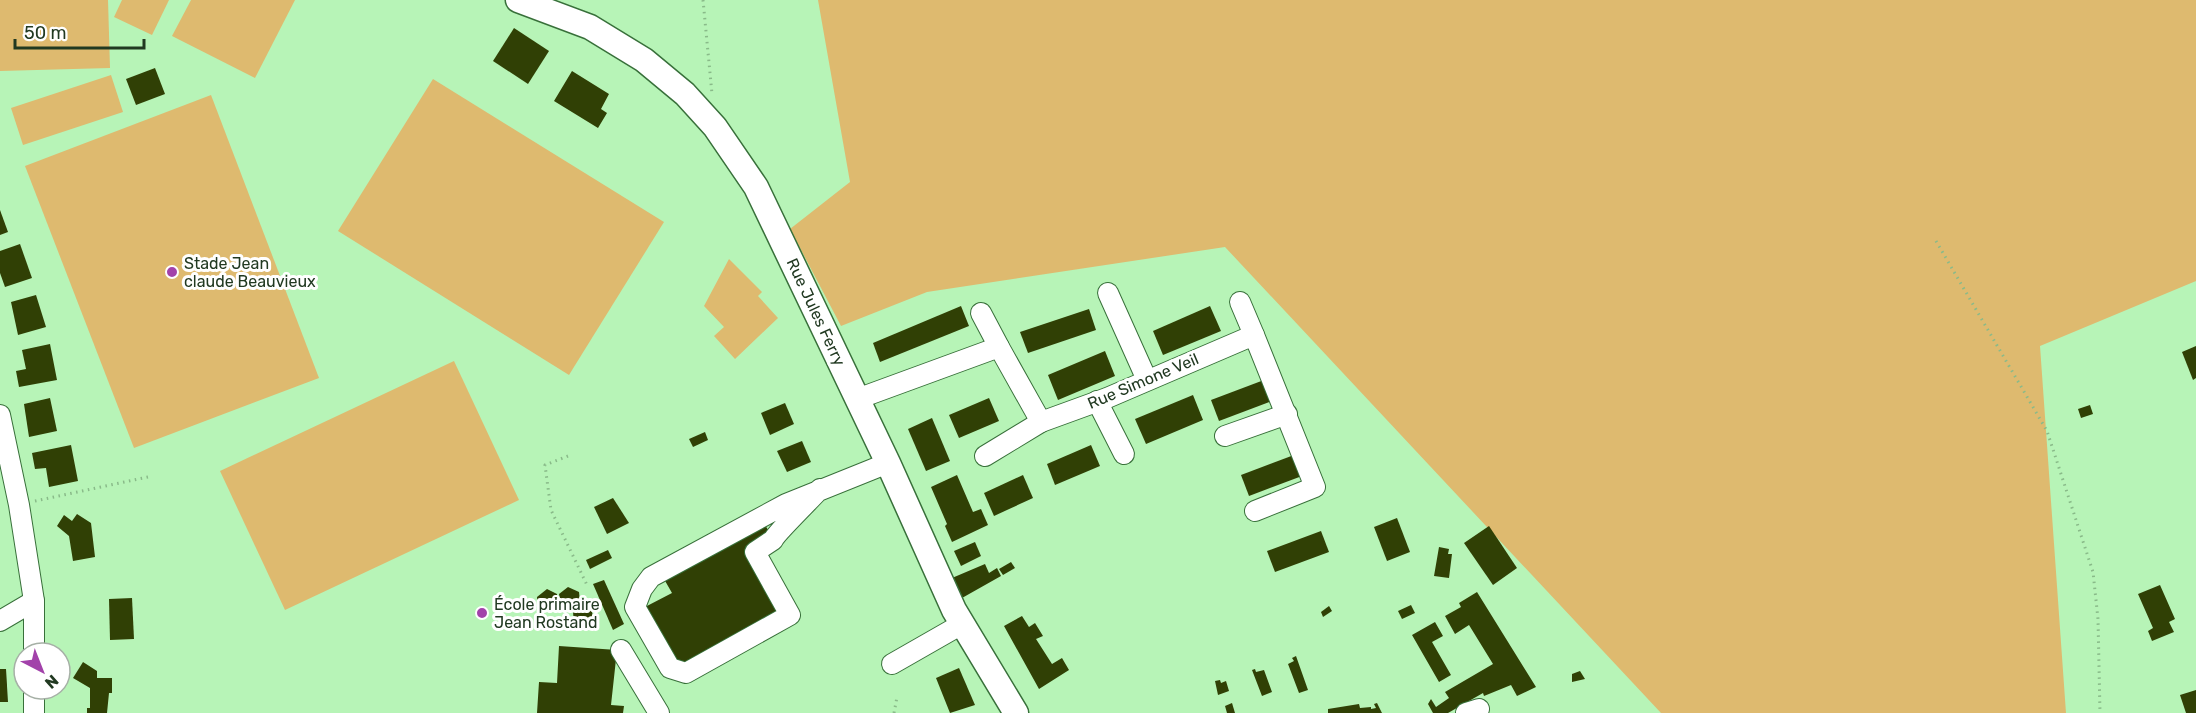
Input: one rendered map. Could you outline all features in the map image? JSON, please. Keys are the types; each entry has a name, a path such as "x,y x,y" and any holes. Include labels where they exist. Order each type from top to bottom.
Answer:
{"main road":[{"name":"Rue Jules Ferry","path":"518,0 590,27 644,60 686,94 715,127 756,187 962,624 1016,713"}],"street":[{"path":"1108,293 1147,381"},
{"path":"1240,302 1315,487 1255,511"},
{"path":"981,313 1041,422"},
{"name":"Rue Simone Veil","path":"984,456 1041,422 1147,381 1254,335"},
{"path":"857,399 999,347"},
{"path":"1097,401 1124,454"},
{"path":"1226,436 1287,414"},
{"path":"0,415 19,505 34,602 34,641"},
{"path":"820,489 796,516 775,534 773,540 755,552 790,615 686,673 670,668 635,607 642,589 651,577 786,504 820,489 888,463"},
{"path":"0,621 34,602"},
{"path":"892,664 962,624"},
{"path":"621,650 658,713"}],"path":[{"path":"704,0 715,127"},
{"path":"1936,241 2047,431 2093,572 2098,619 2100,713"},
{"path":"568,456 545,465 551,510 587,585"},
{"path":"19,505 148,477"},
{"path":"894,713 897,697"}],"shaded area":[{"path":"0,0 108,0 110,68 0,71"},
{"path":"122,0 169,0 152,35 114,17"},
{"path":"191,0 295,0 255,78 172,36"},
{"path":"818,0 2196,0 2196,281 2040,346 2066,713 1661,713 1225,247 927,292 841,326 790,229 850,182"},
{"path":"111,75 123,112 23,145 11,108"},
{"path":"433,79 664,222 569,375 338,231"},
{"name":"Stade Jean claude Beauvieux","path":"211,95 319,378 134,448 25,166"},
{"path":"729,259 762,292 758,296 778,318 735,359 714,336 724,327 704,306"},
{"path":"454,361 519,500 285,610 220,471"}],"building":[{"path":"514,28 549,51 528,84 493,61"},
{"path":"155,68 165,94 136,105 126,79"},
{"path":"572,71 609,94 601,109 607,113 598,128 554,101"},
{"path":"0,210 8,232 0,235"},
{"path":"20,244 32,278 5,287 0,273 0,251"},
{"path":"36,295 46,327 18,335 11,302"},
{"path":"961,306 969,326 880,362 873,343"},
{"path":"1210,306 1221,331 1163,355 1153,331"},
{"path":"1089,309 1096,330 1028,353 1020,332"},
{"path":"50,344 57,380 19,387 16,371 26,369 22,350"},
{"path":"2196,346 2196,378 2193,380 2182,352"},
{"path":"1105,351 1115,376 1058,400 1048,375"},
{"path":"1264,380 1272,401 1219,421 1211,400"},
{"path":"1193,395 1203,420 1146,444 1135,419"},
{"path":"50,398 57,431 29,437 24,404"},
{"path":"989,398 999,421 959,438 949,415"},
{"path":"785,403 794,424 770,435 761,413"},
{"path":"2090,405 2093,414 2081,418 2078,409"},
{"path":"932,418 950,461 926,471 908,429"},
{"path":"705,432 708,440 693,447 689,439"},
{"path":"802,441 811,462 787,472 777,451"},
{"path":"71,445 78,481 49,487 46,468 35,469 32,453"},
{"path":"1091,445 1100,466 1055,485 1047,464"},
{"path":"1294,455 1302,476 1249,496 1241,475"},
{"path":"957,475 973,512 981,509 988,525 952,542 931,487"},
{"path":"1023,475 1033,498 994,516 984,493"},
{"path":"613,498 629,523 607,534 594,507"},
{"path":"77,514 91,523 95,557 73,561 69,536 57,526 64,515 72,521"},
{"path":"1397,518 1410,552 1387,561 1374,527"},
{"path":"764,523 772,537 749,551 781,609 678,666 645,607 672,593 664,579"},
{"path":"1489,526 1517,568 1493,585 1464,543"},
{"path":"1321,531 1329,552 1275,572 1267,551"},
{"path":"975,542 981,556 961,566 954,551"},
{"path":"1439,547 1449,549 1448,554 1452,554 1449,578 1434,576"},
{"path":"608,550 612,558 590,569 586,560"},
{"path":"1011,562 1015,568 1003,575 999,569"},
{"path":"985,564 989,573 997,568 1001,576 962,598 952,578"},
{"path":"604,580 624,624 613,630 593,584"},
{"path":"2160,585 2175,619 2169,622 2174,632 2152,641 2148,631 2153,628 2138,594"},
{"path":"568,587 579,592 580,602 571,610 561,605 559,594"},
{"path":"547,589 557,594 558,606 548,612 538,608 537,597"},
{"path":"1477,592 1536,687 1517,696 1511,685 1484,696 1483,693 1448,713 1433,713 1428,704 1431,699 1436,707 1449,698 1445,692 1493,664 1469,625 1455,634 1445,616 1461,607 1459,603"},
{"path":"132,598 134,639 110,640 109,599"},
{"path":"582,605 592,609 593,621 584,628 574,623 573,612"},
{"path":"1411,605 1415,613 1402,619 1398,611"},
{"path":"1329,606 1332,611 1323,617 1321,612"},
{"path":"1022,616 1029,627 1035,623 1043,636 1036,639 1052,664 1062,658 1069,670 1039,689 1004,626"},
{"path":"1435,622 1443,636 1432,642 1451,675 1439,682 1412,635"},
{"path":"559,646 617,650 611,705 624,706 623,713 537,713 539,682 557,683"},
{"path":"1296,656 1308,690 1299,693 1288,664 1294,661 1292,658"},
{"path":"83,662 97,671 97,678 112,678 112,693 109,693 107,713 87,713 87,708 90,708 90,688 73,678"},
{"path":"959,668 975,705 950,713 936,678"},
{"path":"0,669 6,669 8,702 0,702"},
{"path":"1255,669 1256,672 1264,670 1272,692 1262,696 1252,670"},
{"path":"1580,671 1585,679 1572,682 1572,674"},
{"path":"1220,680 1221,683 1226,681 1229,691 1218,695 1215,681"},
{"path":"2196,690 2196,713 2186,713 2180,695"},
{"path":"1232,703 1235,713 1227,713 1225,706"},
{"path":"1377,703 1382,713 1328,713 1328,709 1359,704 1360,708 1376,708 1374,704"}],"place":[{"name":"Stade Jean claude Beauvieux","path":"172,272"},
{"name":"École primaire Jean Rostand","path":"482,613"}]}
